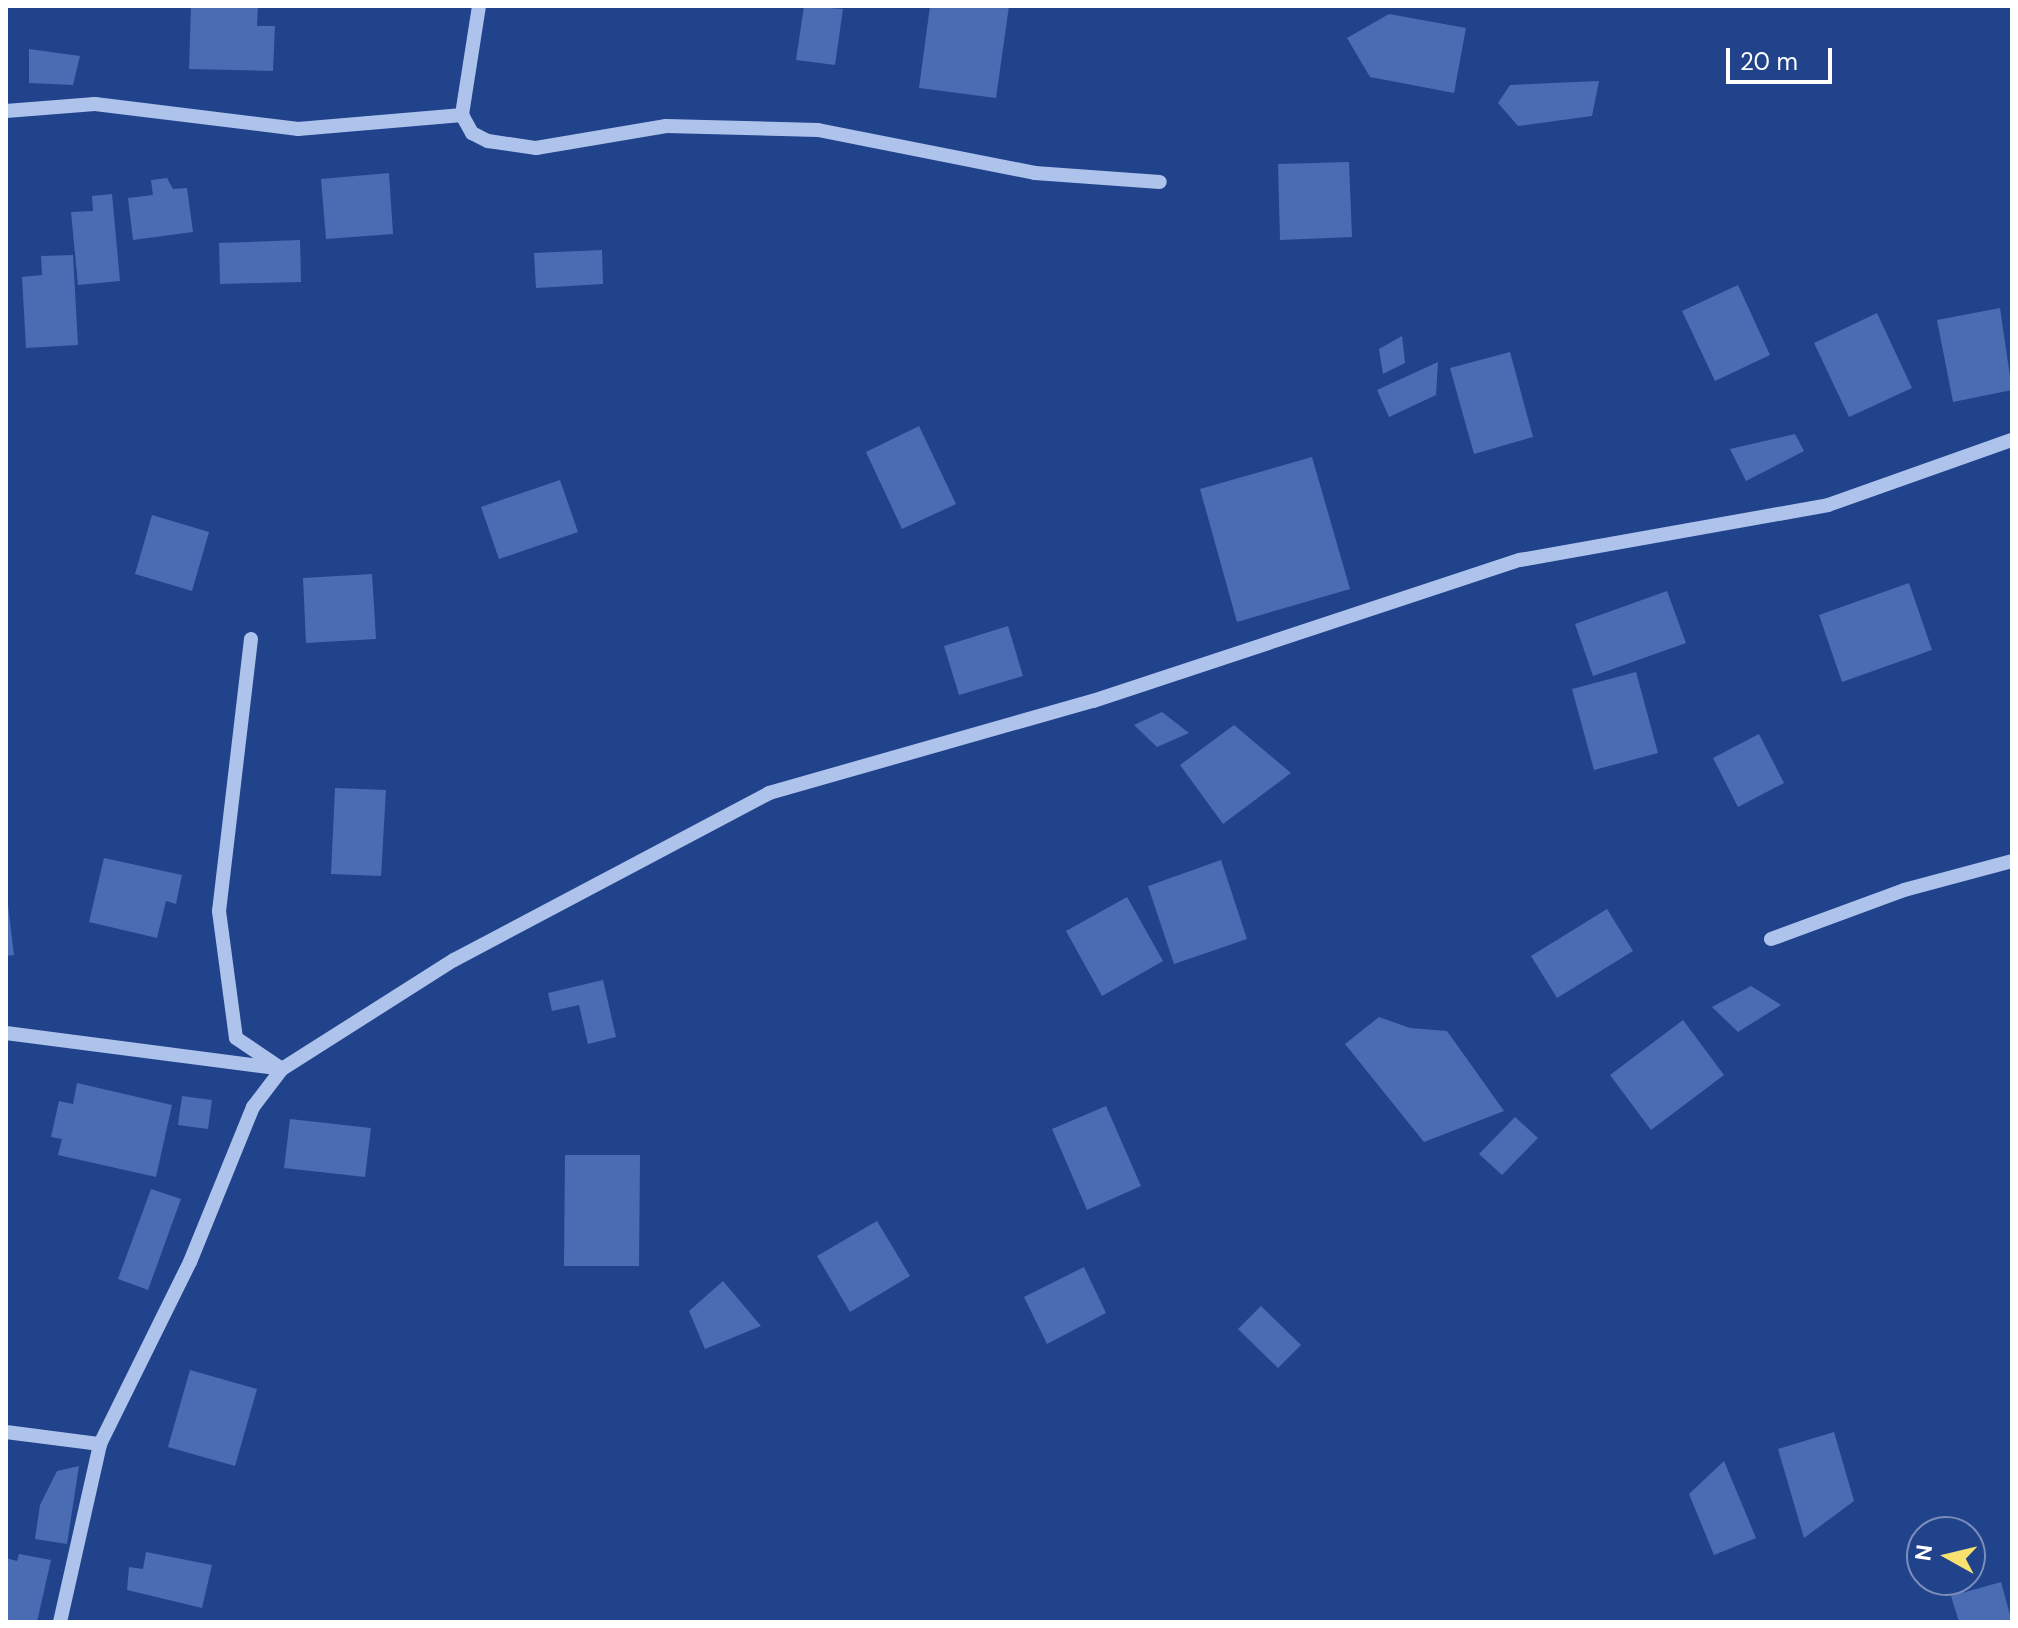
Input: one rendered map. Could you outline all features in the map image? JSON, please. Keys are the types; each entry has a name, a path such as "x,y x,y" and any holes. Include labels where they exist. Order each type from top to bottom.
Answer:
{"street":[{"path":"479,6 462,115 472,133 488,141 536,148 666,126 818,130 1035,173 1160,182"},
{"path":"6,111 95,104 298,129 462,115"},
{"path":"60,1622 100,1444 190,1262 253,1107 282,1069 454,960 769,793 1093,701 1520,560 1828,505 2012,440"},
{"path":"251,639 219,911 236,1038 282,1069"},
{"path":"1771,939 1904,890 2012,861"},
{"path":"6,1033 282,1069"},
{"path":"6,1432 100,1444"}],"building":[{"path":"191,6 258,6 257,26 275,26 273,71 189,69"},
{"path":"804,6 843,9 835,65 796,60"},
{"path":"930,6 1009,6 996,98 919,88"},
{"path":"1389,14 1466,28 1454,93 1370,77 1347,38"},
{"path":"29,49 80,56 73,85 29,83"},
{"path":"1599,81 1592,116 1518,126 1498,103 1510,85"},
{"path":"1349,162 1352,237 1280,240 1278,164"},
{"path":"389,173 393,234 326,239 321,179"},
{"path":"167,178 173,189 187,188 193,232 133,240 128,198 153,195 151,180"},
{"path":"112,194 120,281 78,285 71,212 93,211 92,196"},
{"path":"300,240 301,282 220,284 219,243"},
{"path":"602,250 603,284 536,288 534,253"},
{"path":"73,255 78,345 26,348 22,277 42,275 41,256"},
{"path":"1738,285 1770,355 1715,381 1682,311"},
{"path":"2000,308 2012,390 1953,402 1937,320"},
{"path":"1877,313 1912,388 1849,417 1814,343"},
{"path":"1402,336 1405,363 1383,374 1379,349"},
{"path":"1510,352 1533,437 1474,454 1450,368"},
{"path":"1438,362 1436,395 1389,417 1377,390"},
{"path":"919,426 956,504 902,529 866,452"},
{"path":"1795,434 1804,451 1746,481 1730,449"},
{"path":"1312,457 1350,589 1237,622 1200,489"},
{"path":"560,480 578,532 499,559 481,507"},
{"path":"152,515 209,532 192,591 135,574"},
{"path":"372,574 376,639 306,643 303,578"},
{"path":"1909,583 1932,650 1842,682 1819,615"},
{"path":"1667,591 1686,643 1593,676 1575,624"},
{"path":"1008,626 1023,676 959,695 944,646"},
{"path":"1636,672 1658,753 1594,770 1572,689"},
{"path":"1162,712 1189,733 1157,747 1134,725"},
{"path":"1234,725 1291,773 1223,824 1180,765"},
{"path":"1759,734 1784,783 1738,807 1713,758"},
{"path":"335,788 386,790 381,876 331,874"},
{"path":"104,858 182,875 176,904 166,901 157,938 89,922"},
{"path":"1221,860 1247,939 1174,964 1148,886"},
{"path":"6,888 14,955 6,956"},
{"path":"1127,897 1163,961 1102,996 1066,931"},
{"path":"1607,909 1633,951 1557,998 1531,956"},
{"path":"603,980 616,1037 588,1044 579,1005 552,1011 548,993"},
{"path":"1751,986 1781,1005 1738,1032 1712,1007"},
{"path":"1379,1017 1410,1028 1447,1031 1504,1111 1424,1142 1345,1044"},
{"path":"1683,1020 1724,1075 1651,1130 1610,1075"},
{"path":"77,1083 172,1105 156,1177 58,1155 62,1139 51,1137 59,1101 73,1104"},
{"path":"182,1096 212,1100 208,1129 178,1125"},
{"path":"1106,1106 1141,1186 1087,1210 1052,1129"},
{"path":"1515,1117 1538,1138 1502,1175 1479,1154"},
{"path":"290,1119 371,1128 365,1177 284,1168"},
{"path":"565,1155 640,1155 639,1266 564,1266"},
{"path":"151,1189 181,1199 148,1290 118,1279"},
{"path":"877,1221 910,1276 850,1312 817,1256"},
{"path":"1084,1267 1106,1313 1047,1344 1024,1297"},
{"path":"723,1281 761,1326 705,1349 689,1311"},
{"path":"1261,1306 1301,1345 1278,1368 1238,1329"},
{"path":"190,1370 257,1389 235,1466 168,1447"},
{"path":"1834,1432 1854,1501 1804,1538 1778,1449"},
{"path":"1724,1461 1756,1538 1714,1555 1689,1494"},
{"path":"79,1466 67,1544 35,1539 40,1505 57,1471"},
{"path":"146,1552 212,1565 202,1608 127,1590 129,1567 143,1569"},
{"path":"19,1554 51,1560 37,1622 6,1622 6,1558 17,1561"},
{"path":"2001,1582 2012,1622 1959,1622 1951,1596 1986,1596 1986,1586"}]}
